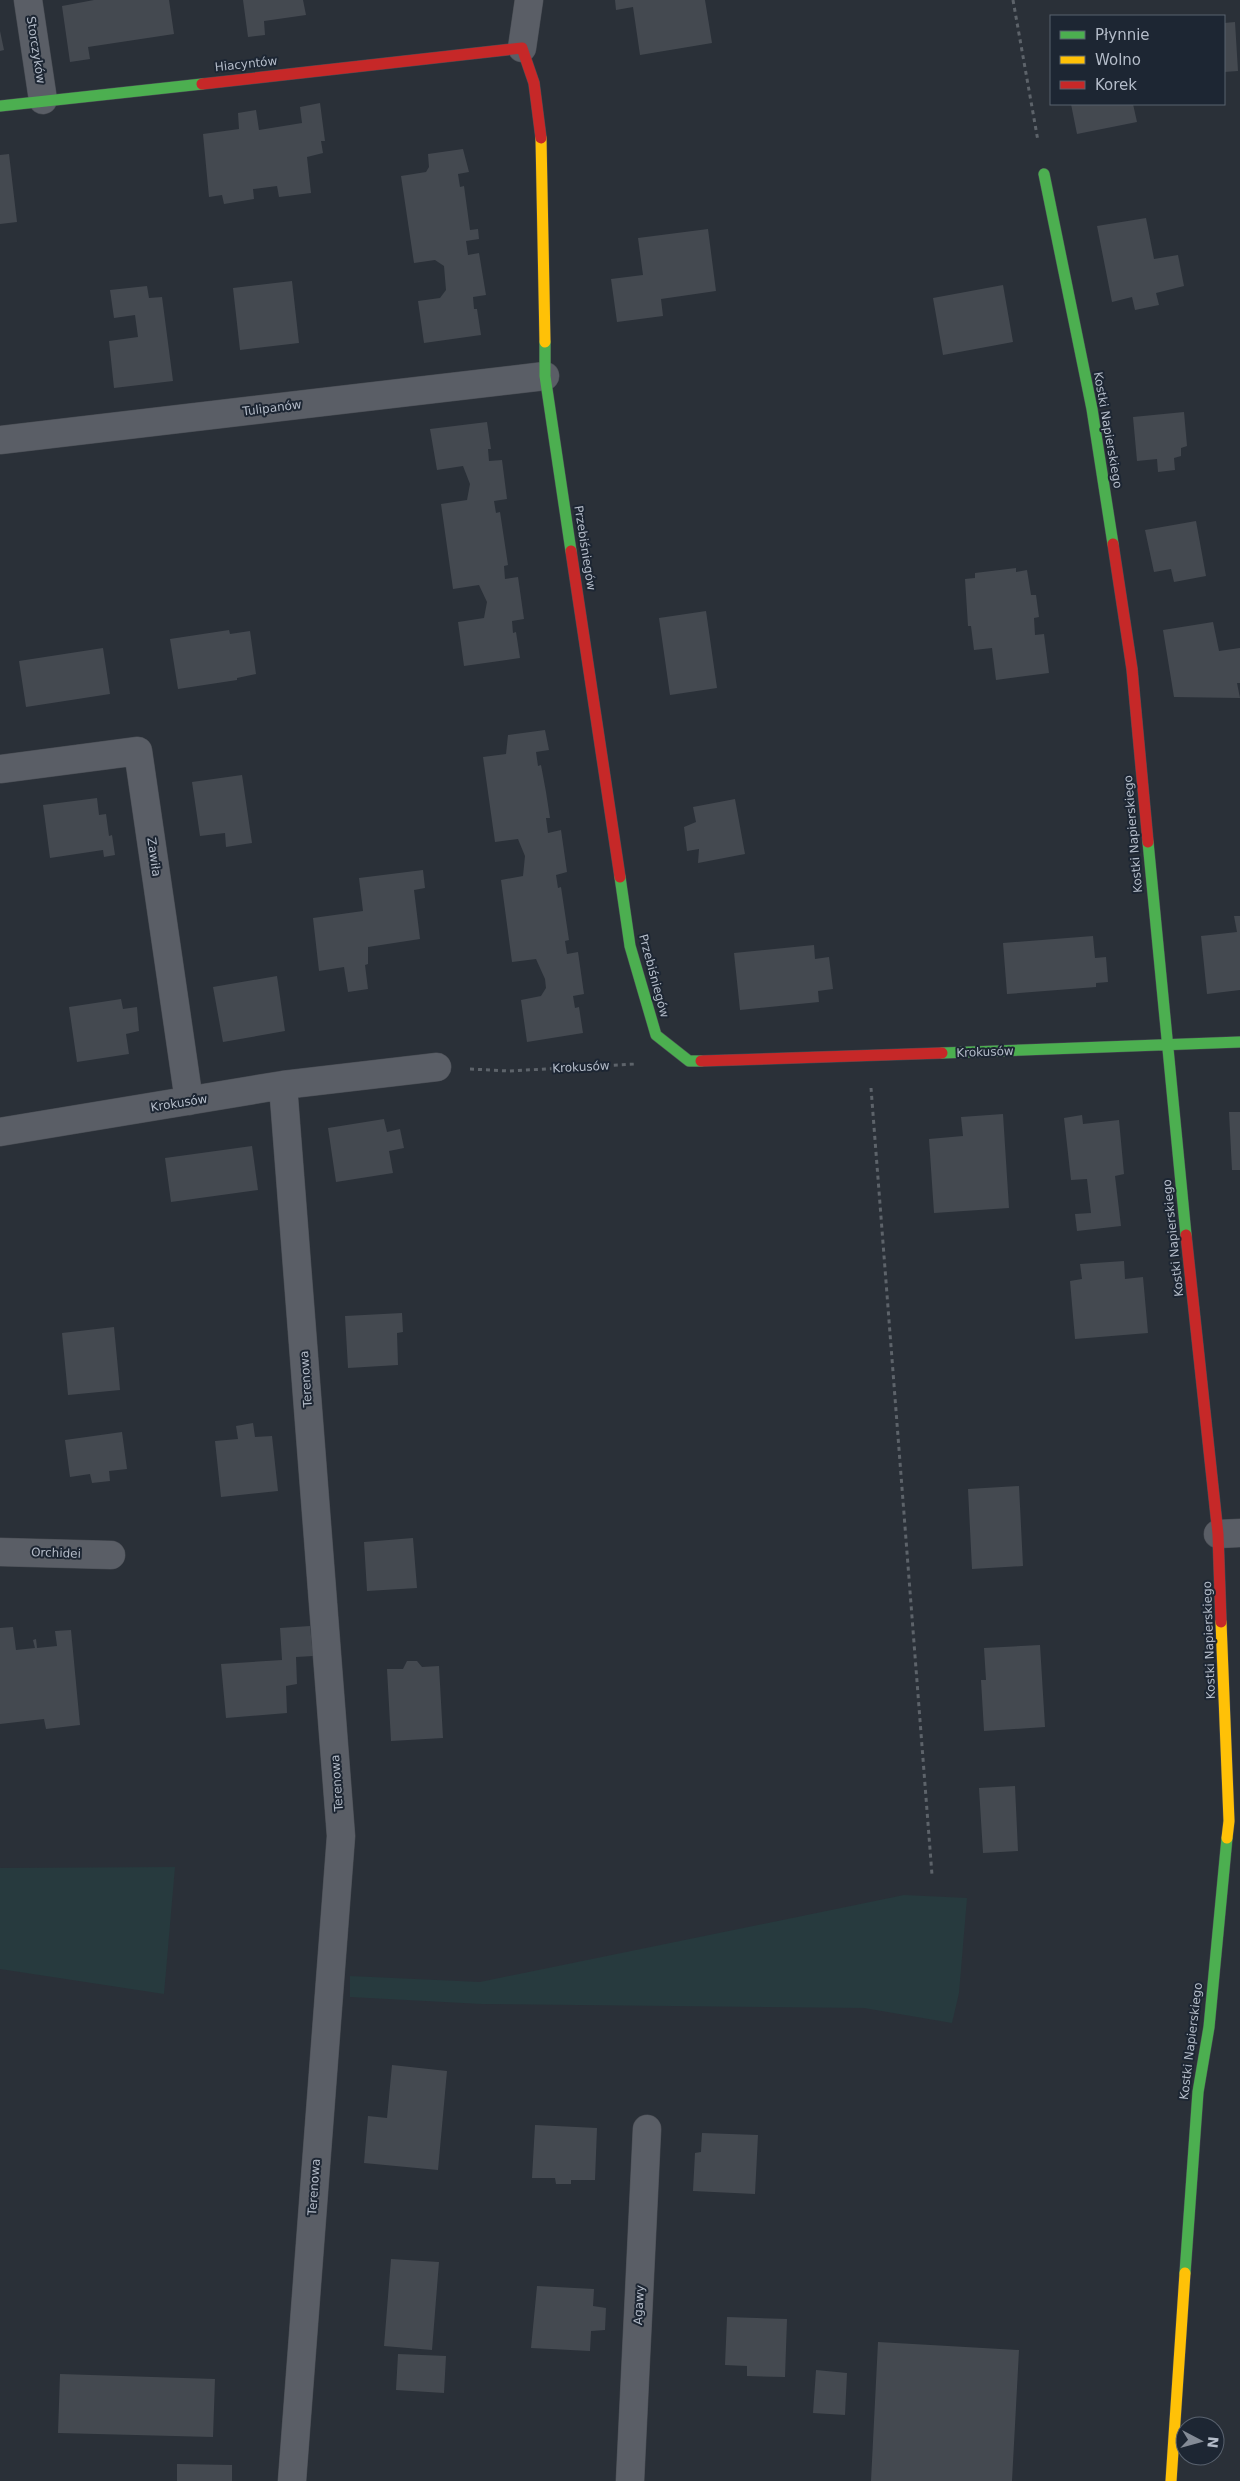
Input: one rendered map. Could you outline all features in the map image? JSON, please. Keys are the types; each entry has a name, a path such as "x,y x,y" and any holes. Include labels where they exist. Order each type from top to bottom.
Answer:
{"street":[{"name":"Storczyków","path":"28,0 43,100"},
{"path":"522,48 529,0"},
{"name":"Hiacyntów","path":"0,106 522,48"},
{"name":"Przebiśniegów","path":"522,48 534,83 542,144 545,376 630,946 656,1035 689,1061"},
{"name":"Kostki Napierskiego","path":"1044,174 1092,409 1132,669 1166,1046 1229,1533 1229,1821 1209,2028 1198,2092 1171,2481"},
{"name":"Tulipanów","path":"0,440 545,376"},
{"name":"Zawiła","path":"0,769 138,752 190,1101"},
{"name":"Krokusów","path":"689,1061 1240,1042"},
{"name":"Krokusów","path":"0,1132 283,1085 438,1067"},
{"name":"Terenowa","path":"283,1085 341,1836 292,2481"},
{"name":"Orchidei","path":"0,1552 111,1555"},
{"name":"Agawy","path":"630,2481 647,2129"}],"path":[{"path":"1013,0 1044,174"},
{"path":"868,1055 932,1875"},
{"name":"Krokusów","path":"438,1067 509,1071 689,1061"}],"green space":[{"path":"175,1867 164,1994 0,1969 0,1868"},
{"path":"904,1895 967,1898 959,1993 952,2023 864,2008 482,2004 350,1997 350,1976 480,1982"}],"building":[{"path":"94,0 169,0 174,34 88,47 90,59 70,62 62,6"},
{"path":"243,0 303,0 306,15 264,21 265,35 248,37"},
{"path":"615,0 705,0 712,43 640,55 633,7 616,10"},
{"path":"1235,22 1238,71 1225,72 1225,23"},
{"path":"0,31 4,50 0,51"},
{"path":"320,103 325,141 321,141 323,153 307,157 311,193 279,197 277,186 253,189 254,199 224,204 222,195 209,197 203,134 239,129 238,113 256,110 259,130 302,123 300,107"},
{"path":"1071,105 1133,105 1137,122 1077,134"},
{"path":"463,149 469,172 458,174 460,187 464,186 470,230 478,229 479,239 466,241 468,255 479,253 486,295 473,297 481,335 424,343 418,301 440,298 446,290 444,266 435,260 414,263 401,176 426,172 429,167 428,154"},
{"path":"9,154 17,222 0,224 0,155"},
{"path":"1146,218 1154,259 1178,255 1184,286 1156,293 1159,305 1135,310 1132,297 1112,302 1097,226"},
{"path":"708,229 716,291 661,299 663,316 617,322 611,279 643,275 638,238"},
{"path":"292,281 299,343 240,350 233,288"},
{"path":"1003,285 1013,342 943,355 933,298"},
{"path":"147,286 149,298 162,297 173,381 114,388 109,341 138,337 135,315 114,318 110,290"},
{"path":"1184,412 1187,446 1181,448 1181,456 1174,458 1175,470 1158,472 1157,459 1137,461 1133,417"},
{"path":"487,422 491,449 488,449 489,461 502,460 507,499 494,501 496,513 500,512 508,565 504,566 505,579 518,577 524,619 512,621 513,633 516,632 520,658 464,666 458,622 484,618 487,602 479,585 453,589 441,504 467,500 470,484 463,466 437,470 430,429"},
{"path":"1196,521 1206,576 1174,582 1171,569 1154,572 1145,530"},
{"path":"1016,568 1016,572 1027,570 1031,595 1036,595 1039,617 1034,618 1035,635 1044,634 1049,673 996,680 992,648 974,650 971,626 968,626 965,579 975,578 975,573"},
{"path":"706,611 717,688 670,695 659,618"},
{"path":"1213,622 1219,651 1240,648 1240,683 1237,683 1240,698 1174,697 1163,630"},
{"path":"229,630 230,634 250,631 256,674 237,678 237,680 178,689 170,639"},
{"path":"103,648 110,694 26,707 19,661"},
{"path":"545,730 549,750 536,752 538,766 541,765 550,818 546,818 548,833 561,830 567,872 556,875 558,888 561,887 569,940 565,941 567,954 578,952 584,994 573,996 575,1008 579,1007 583,1033 527,1042 521,1000 541,996 546,988 545,979 536,959 512,962 501,880 523,876 525,856 518,839 495,842 483,757 506,754 508,735"},
{"path":"242,775 252,843 226,847 225,833 200,836 192,782"},
{"path":"97,798 99,815 106,814 109,836 112,835 115,855 104,857 103,850 50,858 43,805"},
{"path":"735,799 745,854 698,863 699,849 687,851 684,827 696,822 693,807"},
{"path":"423,870 425,888 414,890 420,939 368,947 368,964 365,965 368,989 348,992 344,967 319,971 313,918 363,911 359,878"},
{"path":"1234,916 1240,916 1240,990 1207,994 1201,936 1237,932"},
{"path":"1093,936 1095,958 1106,957 1108,982 1096,983 1096,987 1007,994 1003,943"},
{"path":"814,945 815,959 829,957 833,989 818,991 819,1002 740,1010 734,953"},
{"path":"277,976 285,1031 223,1042 213,987"},
{"path":"121,999 123,1009 137,1007 139,1031 126,1034 129,1054 77,1062 69,1007"},
{"path":"1229,1112 1240,1112 1240,1170 1232,1170"},
{"path":"1003,1114 1009,1208 934,1213 929,1139 963,1136 961,1117"},
{"path":"1082,1115 1083,1124 1119,1120 1124,1174 1115,1176 1121,1226 1077,1231 1075,1214 1091,1213 1087,1179 1071,1180 1064,1118"},
{"path":"384,1119 387,1132 400,1129 404,1148 389,1151 393,1173 336,1182 328,1128"},
{"path":"252,1146 258,1190 171,1202 165,1158"},
{"path":"1124,1261 1125,1279 1143,1277 1148,1333 1075,1339 1070,1281 1082,1279 1080,1264"},
{"path":"402,1313 403,1332 397,1333 398,1365 348,1368 345,1316"},
{"path":"114,1327 120,1390 68,1395 62,1333"},
{"path":"253,1423 255,1437 272,1436 278,1491 221,1497 215,1441 238,1439 236,1426"},
{"path":"122,1432 127,1469 109,1471 110,1481 92,1483 90,1474 70,1477 65,1440"},
{"path":"1019,1486 1023,1566 972,1569 968,1489"},
{"path":"413,1538 417,1588 367,1591 364,1542"},
{"path":"310,1626 313,1656 296,1657 297,1684 286,1686 287,1713 226,1718 221,1664 282,1660 280,1628"},
{"path":"13,1627 16,1650 35,1648 33,1640 36,1639 37,1648 57,1646 55,1631 71,1630 80,1725 46,1729 44,1719 0,1724 0,1628"},
{"path":"1040,1645 1045,1727 984,1731 981,1680 986,1680 984,1648"},
{"path":"407,1661 417,1661 422,1667 439,1666 443,1738 391,1741 387,1669 403,1669"},
{"path":"1015,1786 1018,1851 983,1853 979,1788"},
{"path":"392,2065 447,2071 438,2170 364,2163 368,2116 387,2118"},
{"path":"535,2125 597,2128 595,2180 571,2180 571,2184 556,2184 555,2178 532,2178"},
{"path":"702,2133 758,2135 755,2194 693,2191 695,2153 701,2152"},
{"path":"391,2259 439,2262 432,2350 384,2346"},
{"path":"537,2286 594,2289 593,2306 606,2308 605,2330 591,2331 590,2351 531,2348"},
{"path":"727,2317 787,2319 785,2377 747,2376 747,2366 725,2365"},
{"path":"878,2342 1019,2350 1012,2481 871,2481"},
{"path":"398,2354 446,2356 444,2393 396,2390"},
{"path":"816,2370 847,2373 845,2415 813,2413"},
{"path":"60,2374 215,2379 213,2437 58,2433"},
{"path":"177,2464 232,2465 232,2481 177,2481"}],"traffic: fast":[{"path":"0,106 202,84"},
{"path":"1044,174 1092,409 1113,544"},
{"path":"545,342 545,376 571,551"},
{"path":"1148,842 1186,1235"},
{"path":"620,877 630,946 656,1035 689,1061 701,1061"},
{"path":"942,1053 1240,1042"},
{"path":"1185,2273 1198,2092 1209,2027 1227,1838"}],"traffic: slow":[{"path":"541,138 545,342"},
{"path":"1221,1622 1229,1821 1227,1838"},
{"path":"1171,2481 1185,2273"}],"traffic: jam":[{"path":"202,84 522,48 534,83 541,138"},
{"path":"1113,544 1132,669 1148,842"},
{"path":"571,551 620,877"},
{"path":"701,1061 942,1053"},
{"path":"1186,1235 1218,1534 1221,1622"}]}
